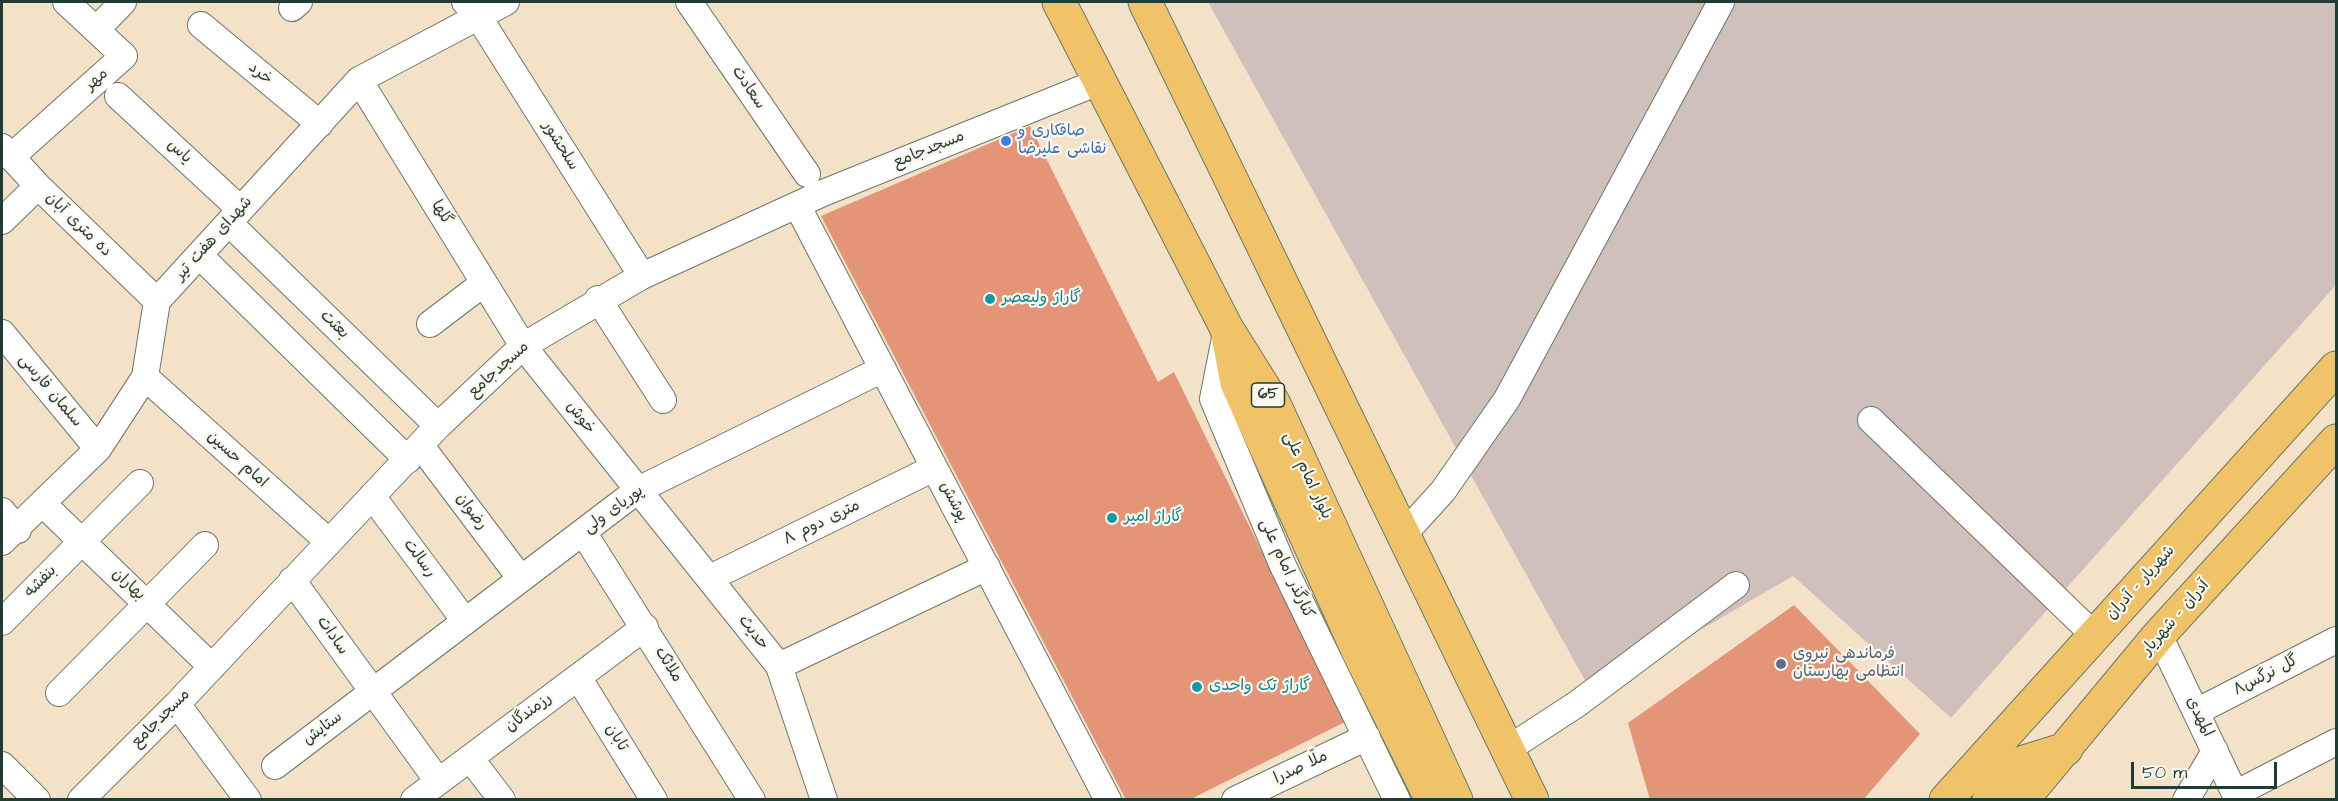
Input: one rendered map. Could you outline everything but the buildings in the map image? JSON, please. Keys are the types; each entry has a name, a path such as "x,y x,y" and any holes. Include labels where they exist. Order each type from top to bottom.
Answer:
{"main road":[{"name":"بلوار امام علی","path":"1059,2 1227,329 1274,404 1456,800"},
{"path":"1145,2 1533,800"},
{"path":"1227,329 1237,383 1359,653 1432,800"},
{"name":"شهریار - آدران","path":"1946,800 2337,368"},
{"name":"آدران - شهریار","path":"2022,800 2159,635 2337,441"},
{"path":"1989,800 2024,762 2066,749"}],"street":[{"name":"مهر","path":"6,152 124,56 66,2"},
{"path":"96,30 123,2"},
{"name":"شهدای هفت تیر","path":"157,301 359,80 472,9 506,2"},
{"name":"سعادت","path":"689,2 807,174"},
{"path":"1403,535 1443,492 1507,399 1720,2"},
{"name":"سلحشور","path":"472,9 642,276"},
{"name":"خرد","path":"201,25 320,124"},
{"name":"گلها","path":"359,80 523,346"},
{"name":"مسجدجامع","path":"81,800 177,704 438,426 523,346 598,299 642,276 797,205 1101,81"},
{"name":"یاس","path":"118,96 235,216"},
{"name":"ده متری آبان","path":"6,152 157,301"},
{"path":"2,221 38,186"},
{"name":"پوشش","path":"797,205 1108,800"},
{"name":"بعثت","path":"235,216 438,426"},
{"name":"رضوان","path":"200,256 414,453 521,579"},
{"path":"430,324 484,283"},
{"path":"598,299 663,400"},
{"path":"7,528 43,504 98,450 145,377 157,301"},
{"name":"کنارگذر امام علی","path":"1227,329 1213,399 1283,566 1397,800"},
{"name":"سلمان فارسی","path":"2,333 98,450"},
{"name":"خوش","path":"523,346 638,490"},
{"name":"پوریای ولی","path":"371,693 638,490 883,369"},
{"name":"امام حسین","path":"145,377 329,542"},
{"path":"1871,420 2094,635"},
{"name":"۸ متری دوم","path":"710,578 934,468"},
{"name":"بنفشه","path":"2,622 140,483"},
{"name":"حدیث","path":"638,490 779,666 824,800"},
{"name":"رسالت","path":"372,496 465,621"},
{"name":"بهاران","path":"43,504 80,543 147,602 212,667"},
{"name":"ملائک","path":"583,532 752,800"},
{"path":"59,693 206,545"},
{"path":"779,666 987,567"},
{"name":"سادات","path":"292,580 371,693 438,782"},
{"path":"1508,749 1577,704 1736,585"},
{"name":"رزمندگان","path":"414,800 645,627"},
{"name":"المهدی","path":"2159,635 2237,797"},
{"name":"گل نرگس۸","path":"2196,712 2337,640"},
{"name":"تابان","path":"578,677 654,800"},
{"name":"ستایش","path":"275,766 371,693"},
{"path":"177,704 248,800"},
{"name":"ملّا صدرا","path":"1235,800 1367,737"},
{"path":"2237,797 2337,742"},
{"path":"2186,800 2215,751"},
{"path":"470,758 502,800"},
{"path":"2,765 37,800"}],"shaded area":[{"path":"1208,2 2336,2 2336,285 1951,718 1793,576 1592,693"}],"place":[{"name":"صافکاری و نقاشی عليرضا","path":"1006,141"},
{"name":"گاراژ ولیعصر","path":"990,299"},
{"name":"گاراژ امیر","path":"1112,518"},
{"name":"فرماندهی نیروی انتظامی بهارستان","path":"1781,664"},
{"name":"گاراژ تک واحدی","path":"1197,687"}]}
